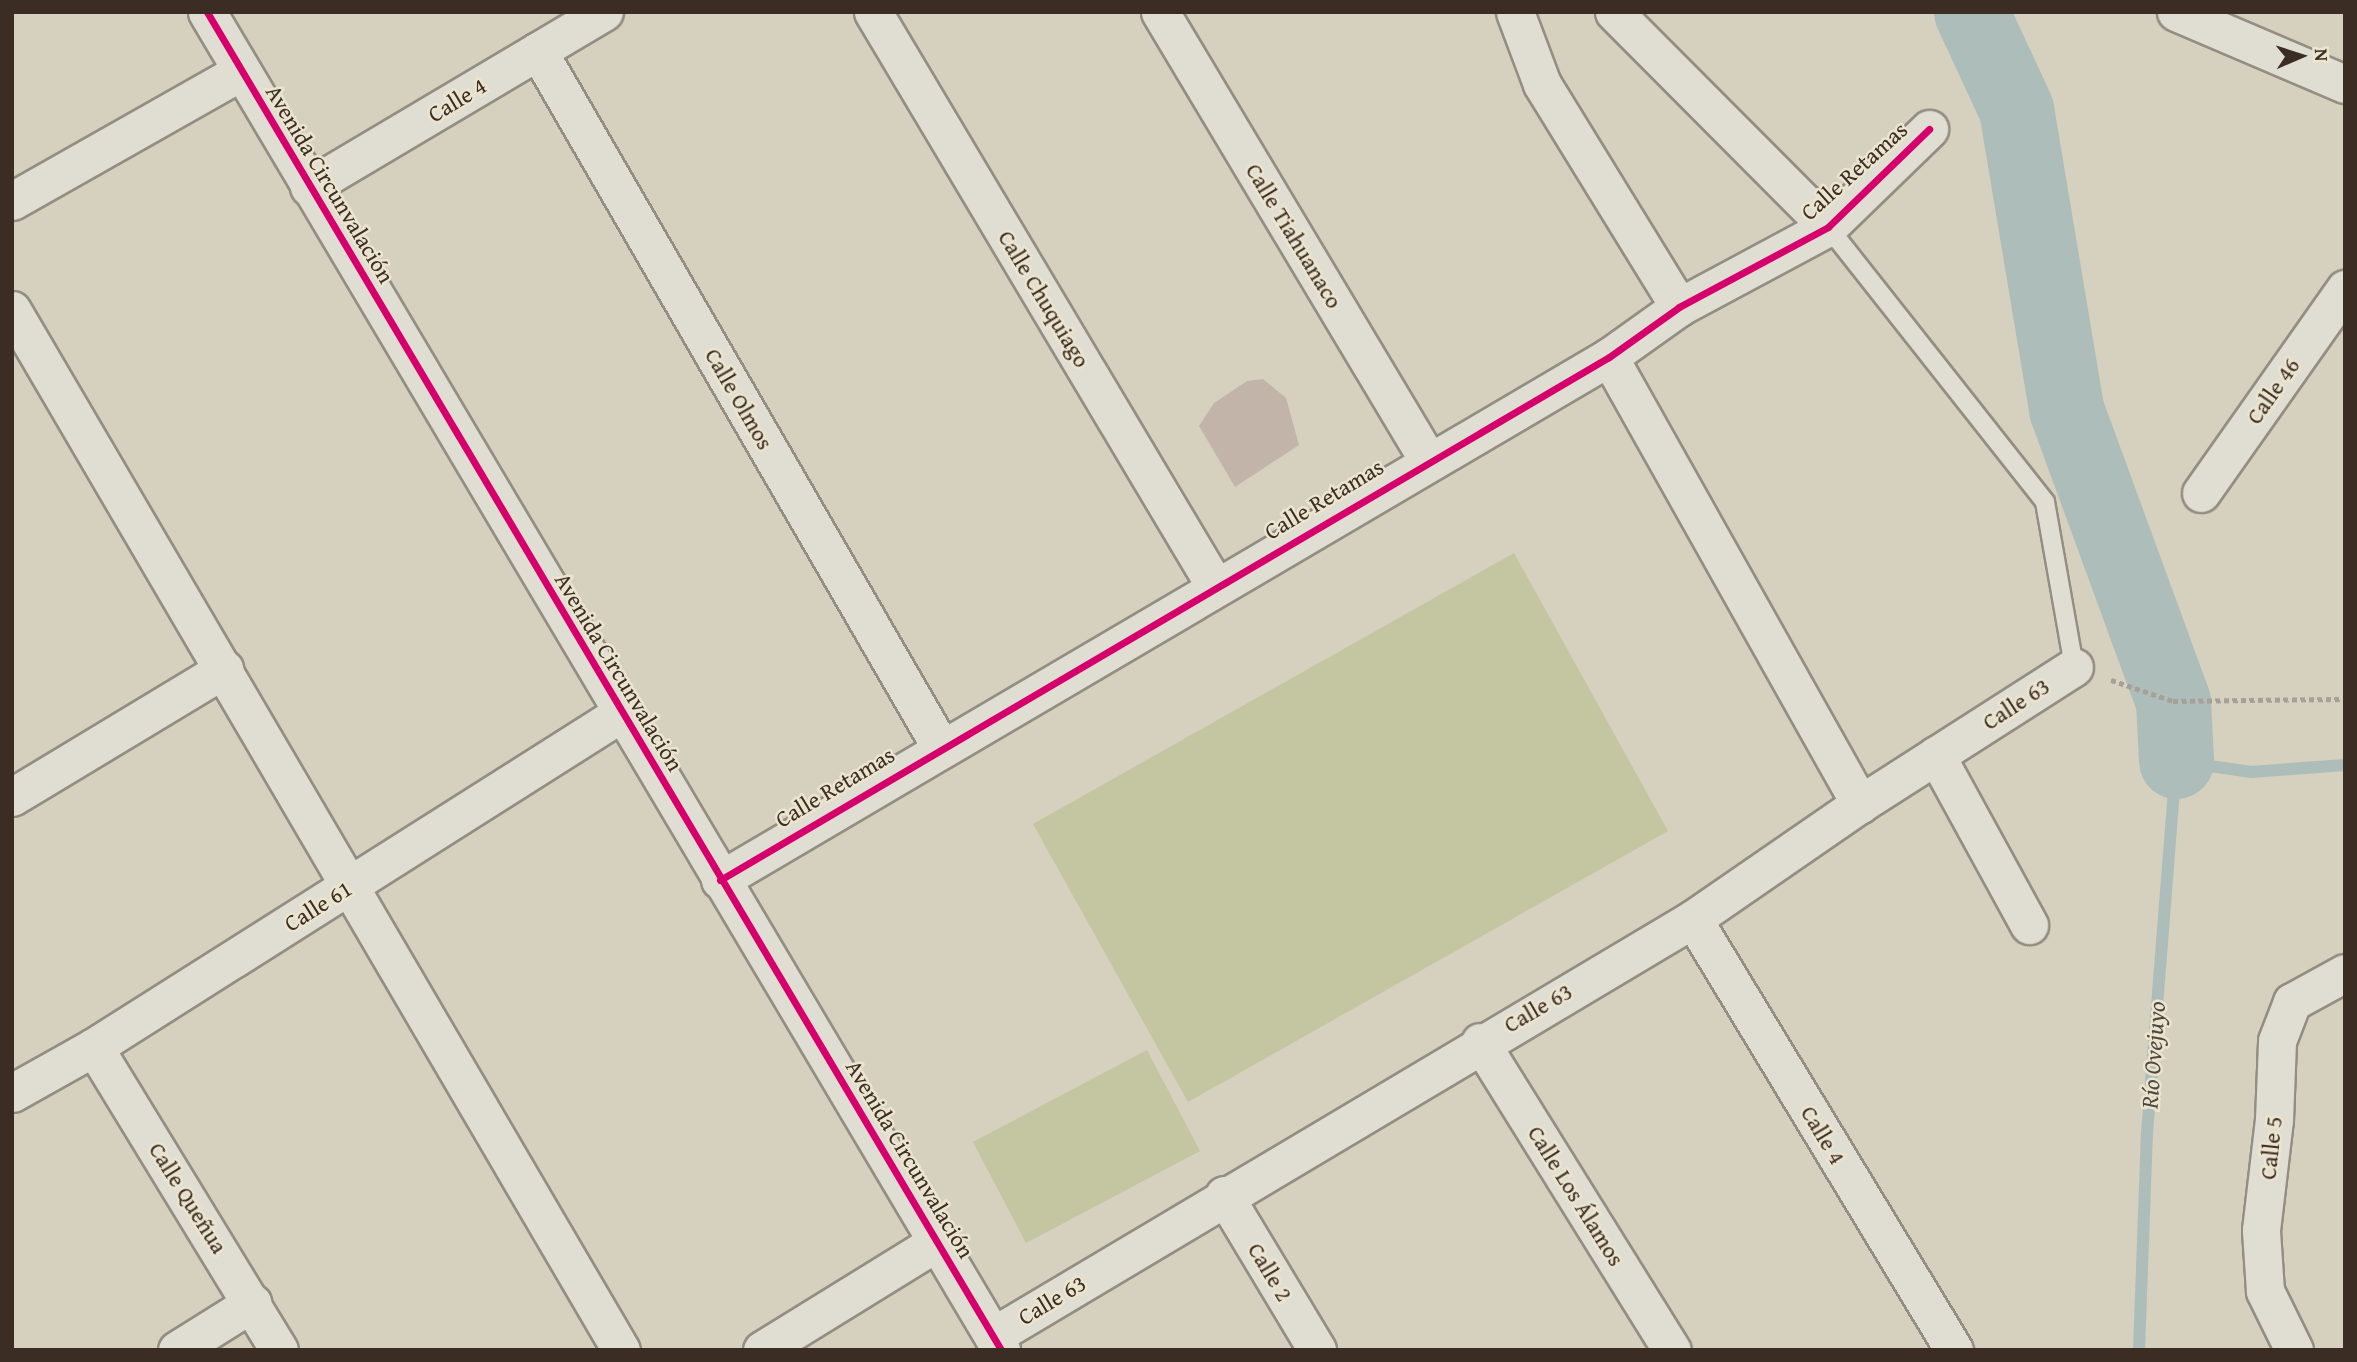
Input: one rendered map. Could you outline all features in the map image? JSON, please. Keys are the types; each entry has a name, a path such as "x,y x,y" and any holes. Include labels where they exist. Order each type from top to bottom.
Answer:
{"street":[{"name":"Avenida Circunvalación","path":"207,12 620,713 997,1343"},
{"name":"Calle 4","path":"309,187 604,12"},
{"name":"Calle Chuquiago","path":"873,12 1215,586"},
{"name":"Calle Tiahuanaco","path":"1160,12 1428,460"},
{"path":"1515,12 1542,84 1679,307"},
{"path":"1614,12 1828,227"},
{"path":"2176,12 2345,85"},
{"name":"Calle Olmos","path":"538,51 940,746"},
{"path":"12,201 240,72"},
{"name":"Calle Retamas","path":"720,880 940,746 1609,357 1679,307 1828,227 1928,129"},
{"name":"Calle 46","path":"2201,493 2345,289"},
{"path":"12,310 621,1350"},
{"path":"1609,357 1860,804"},
{"name":"Calle 63","path":"997,1343 1224,1195 1693,919 1860,804 2074,667"},
{"path":"12,797 224,669"},
{"name":"Calle 61","path":"12,1093 94,1047 620,713"},
{"path":"1936,755 2029,925"},
{"name":"Calle 4","path":"1693,919 1954,1350"},
{"name":"Calle 5","path":"2294,1350 2265,1291 2264,1279 2262,1230 2274,1120 2277,1041 2292,1002 2345,973"},
{"name":"Calle Los Álamos","path":"1480,1042 1672,1350"},
{"name":"Calle Queñua","path":"94,1047 279,1350"},
{"name":"Calle 2","path":"1224,1195 1317,1350"},
{"path":"762,1350 937,1242"},
{"path":"177,1350 252,1303"}],"lane":[{"path":"1828,227 2045,502 2074,667"}],"path":[{"path":"2074,667 2173,701 2345,699"}],"green space":[{"path":"1514,553 1668,831 1188,1102 1033,824"},
{"path":"1147,1050 1200,1151 1026,1243 973,1142"}],"building":[{"path":"1263,379 1286,398 1299,445 1235,487 1199,426 1214,403 1247,381"}],"waterway":[{"path":"1971,12 2016,109 2066,409 2173,701 2176,761"},
{"name":"Río Ovejuyo","path":"2139,1350 2147,1133 2176,761 2251,772 2345,765"}],"cycle path":[{"path":"207,12 1001,1350"},
{"path":"720,880 1609,357 1679,307 1828,227 1929,129"}]}
